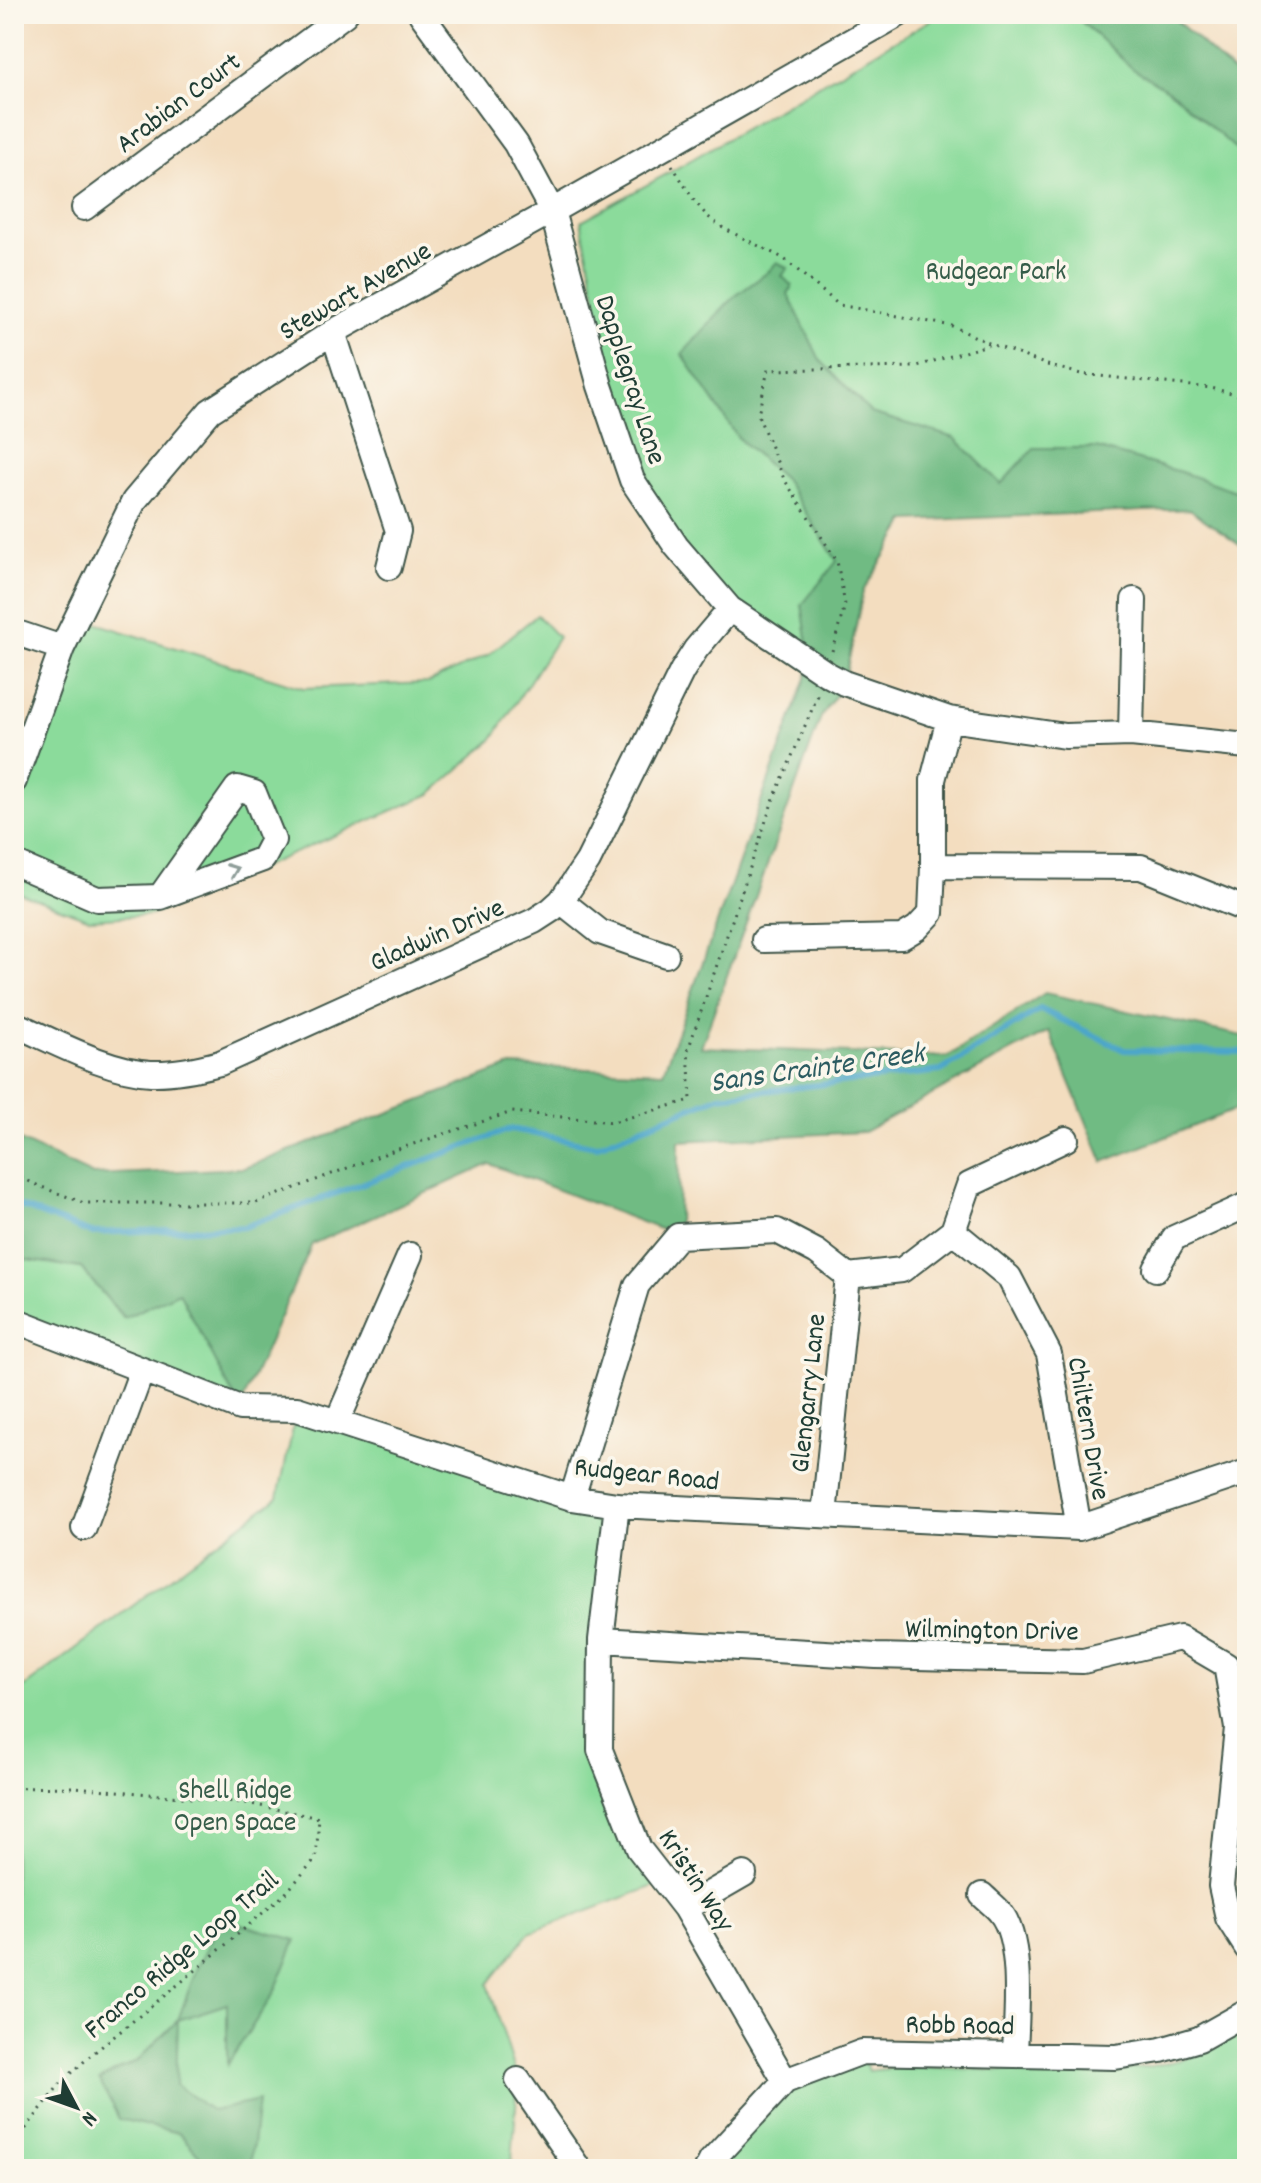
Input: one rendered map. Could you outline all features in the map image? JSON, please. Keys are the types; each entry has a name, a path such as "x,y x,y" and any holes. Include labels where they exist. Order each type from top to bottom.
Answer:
{"street":[{"name":"Arabian Court","path":"84,208 345,14"},
{"name":"Dapplegray Lane","path":"421,14 516,144 552,211 600,386 632,480 676,546 730,609 835,679 949,719 1065,736 1131,734 1247,746"},
{"name":"Stewart Avenue","path":"14,781 62,648 134,501 210,411 333,332 899,14"},
{"path":"333,332 398,531 389,567"},
{"path":"1131,734 1134,600"},
{"name":"Gladwin Drive","path":"14,1024 131,1071 195,1070 220,1063 534,921 561,901 588,861 682,671 730,609"},
{"path":"14,632 62,648"},
{"path":"764,940 902,937 917,928 931,913 933,780 949,719"},
{"path":"14,863 97,899 160,897 263,859 273,840 254,793 237,788 160,897"},
{"path":"933,866 1141,867 1247,910"},
{"path":"561,901 600,932 666,955"},
{"path":"572,1498 637,1285 678,1236 777,1231 817,1252 848,1276 902,1270 953,1231 969,1185 1066,1139"},
{"path":"1156,1269 1174,1238 1247,1205"},
{"name":"Chiltern Drive","path":"953,1231 1009,1277 1049,1354 1079,1528"},
{"path":"337,1422 410,1255"},
{"name":"Glengarry Lane","path":"824,1515 848,1276"},
{"name":"Rudgear Road","path":"14,1320 240,1408 297,1409 572,1498 617,1505 1079,1528 1247,1472"},
{"path":"84,1528 142,1370"},
{"name":"Kristin Way","path":"617,1505 601,1640 600,1750 639,1849 685,1908 785,2081"},
{"name":"Wilmington Drive","path":"601,1640 876,1656 1083,1661 1180,1638 1226,1665 1237,1728 1221,1886 1228,1918 1247,1948"},
{"path":"685,1908 744,1874"},
{"path":"982,1895 1002,1914 1015,1947 1015,2054"},
{"name":"Robb Road","path":"707,2169 785,2081 862,2052 1115,2057 1161,2050 1199,2039 1247,2012"},
{"path":"518,2080 579,2169"}],"path":[{"path":"662,149 707,216 723,228 783,258 839,305 952,326 1047,365 1081,374 1211,388 1247,397"},
{"name":"Franco Ridge Loop Trail","path":"14,1788 75,1787 246,1803 319,1818 316,1858 285,1894 60,2084 24,2131 18,2169"}],"green space":[{"name":"Rudgear Park","path":"941,14 1169,14 1247,85 1247,549 1189,509 907,520 863,591 844,683 730,609 632,480 581,221"},
{"path":"1073,14 1169,14 1247,85 1247,159 1174,94 1133,69"},
{"path":"777,262 788,268 782,276 792,286 788,294 820,360 871,413 955,438 1001,484 1034,448 1096,448 1247,495 1247,549 1189,509 906,521 863,591 844,683 821,717 701,1047 947,1057 1045,993 1247,1037 1247,1105 1103,1162 1049,1031 864,1132 679,1141 678,1236 490,1164 312,1244 240,1408 179,1292 124,1318 81,1268 14,1258 14,1138 93,1175 244,1168 511,1066 663,1072 811,664 802,605 837,561 784,479 739,439 682,354 734,297"},
{"path":"537,615 558,637 492,740 431,794 151,915 90,919 14,891 14,781 77,617 303,688 428,683 488,655"},
{"path":"15,1258 81,1268 124,1318 179,1291 240,1408 14,1320"},
{"name":"Shell Ridge Open Space","path":"297,1410 617,1505 600,1750 665,1882 529,1933 488,1984 518,2080 512,2160 494,2169 14,2169 14,1695 278,1497"},
{"path":"221,1918 296,1940 274,1993 227,2065 227,2004 178,2020 196,1970"},
{"path":"178,2020 176,2085 212,2111 258,2101 251,2161 208,2165 179,2133 119,2119 99,2080 138,2060"},
{"path":"1247,2027 1247,2169 707,2169 785,2081 862,2052 868,2071 917,2067 1088,2072 1132,2069 1174,2061 1213,2048"}],"waterway":[{"name":"Sans Crainte Creek","path":"14,1204 91,1233 244,1227 511,1129 596,1146 720,1096 941,1071 1040,1009 1124,1050 1247,1052"}]}
